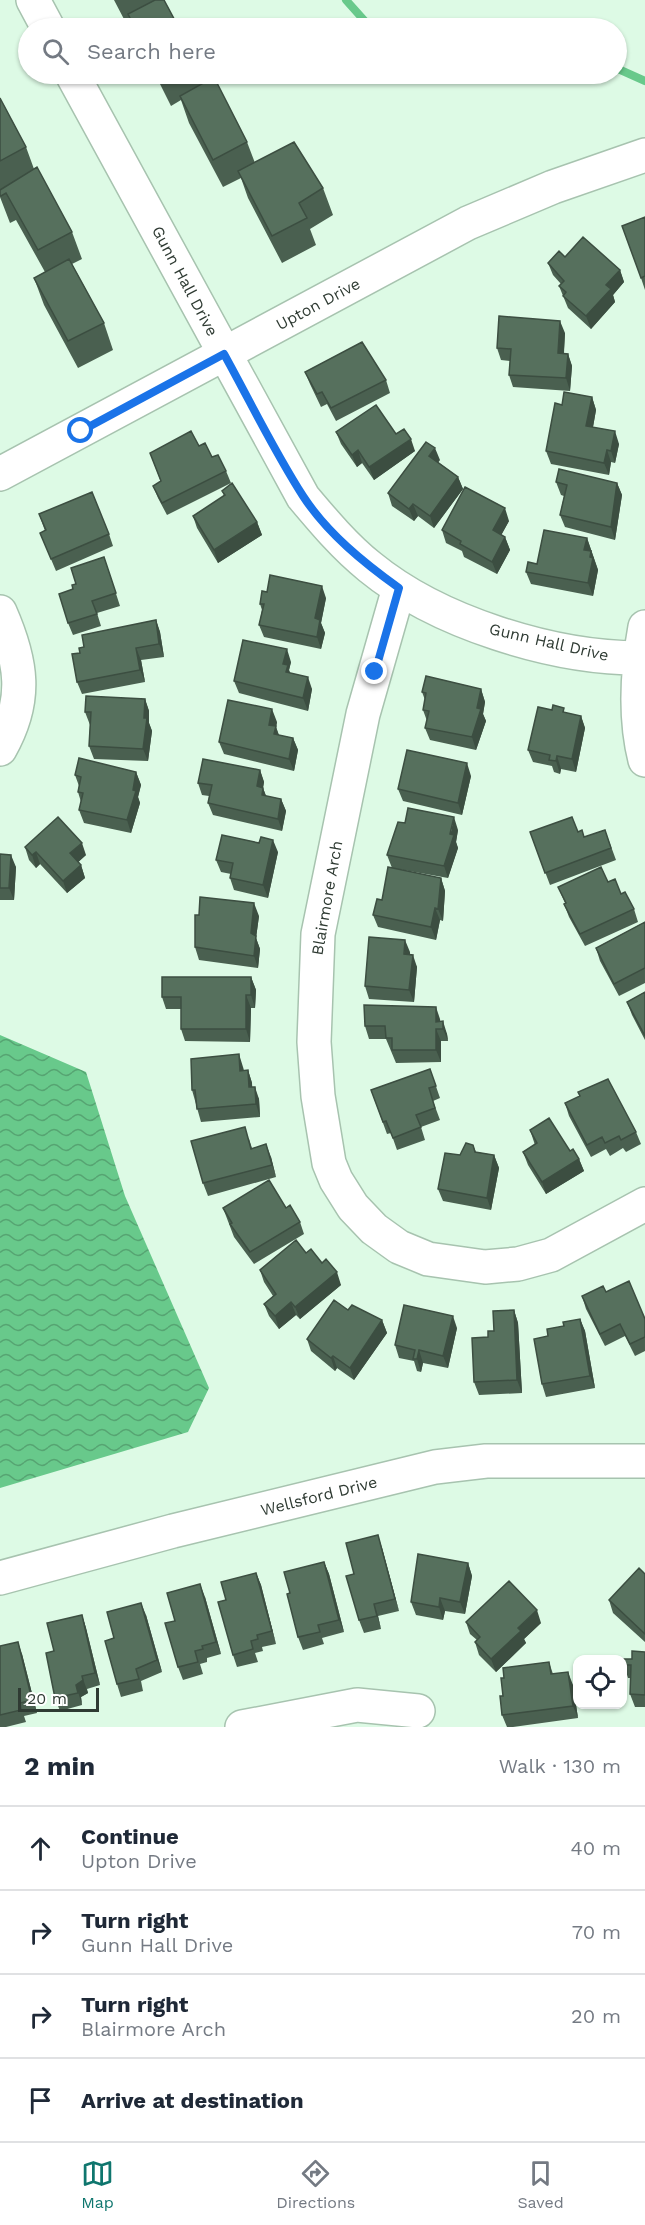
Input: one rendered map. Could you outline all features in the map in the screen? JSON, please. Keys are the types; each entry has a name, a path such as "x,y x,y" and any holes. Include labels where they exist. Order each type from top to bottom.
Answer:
{"street":[{"path":"33,0 43,18"},
{"name":"Gunn Hall Drive","path":"77,84 303,497 334,535 370,567 399,588 456,617 520,640 589,654 642,643"},
{"name":"Upton Drive","path":"0,474 468,223 553,187 645,155"},
{"name":"Blairmore Arch","path":"399,588 363,714 318,934 314,988 315,1053 327,1152 336,1180 352,1207 374,1229 399,1247 428,1259 485,1267 518,1264 551,1255 645,1204"},
{"path":"0,612 13,642 20,675 19,702 11,729 0,749"},
{"path":"642,643 638,706 645,760"},
{"name":"Wellsford Drive","path":"0,1578 173,1531 435,1467 486,1461 645,1461"},
{"path":"242,1727 357,1705 418,1712"}],"water":[{"path":"0,1035 86,1072 125,1196 209,1388 188,1432 0,1488"}],"building":[{"path":"155,0 164,0 174,18 130,18 128,14"},
{"path":"201,84 218,84 247,142 213,160 180,96"},
{"path":"0,98 26,147 0,161"},
{"path":"294,142 323,188 299,203 307,218 272,236 238,171"},
{"path":"37,167 72,232 38,250 6,193 0,195 0,190"},
{"path":"645,217 645,276 641,278 622,226"},
{"path":"583,237 620,270 606,285 611,289 586,316 563,296 566,292 559,286 564,281 548,263 559,251 565,257"},
{"path":"69,259 104,323 68,341 34,278"},
{"path":"499,316 560,321 558,353 568,354 566,378 509,375 511,349 497,348"},
{"path":"362,342 386,380 331,408 322,392 317,394 305,372"},
{"path":"564,392 592,397 586,426 615,431 611,451 607,450 604,463 546,451 555,403 562,405"},
{"path":"376,405 396,434 404,429 411,439 369,467 358,450 352,455 336,432"},
{"path":"191,431 199,446 205,443 212,457 218,455 226,471 162,503 153,486 161,481 150,453"},
{"path":"426,442 435,448 429,456 458,477 430,516 413,504 409,509 388,493"},
{"path":"559,469 617,483 611,527 560,515 567,485 556,482"},
{"path":"232,483 257,522 214,550 193,516 225,495 222,491"},
{"path":"465,487 505,508 493,530 505,537 492,562 460,544 461,541 442,530"},
{"path":"92,492 109,534 51,559 40,533 46,530 39,514"},
{"path":"544,530 587,538 584,550 591,551 590,557 593,558 588,583 526,572 528,562 537,564"},
{"path":"104,557 116,593 92,601 97,614 68,623 59,594 73,589 72,585 76,584 71,568"},
{"path":"270,575 322,586 315,618 320,620 317,637 259,625 264,604 260,604 262,591 267,592"},
{"path":"156,620 159,644 136,648 140,670 77,682 72,654 80,653 79,648 84,647 82,635"},
{"path":"243,640 287,649 283,664 288,665 286,672 308,677 303,698 234,681"},
{"path":"426,676 481,689 477,708 481,709 472,737 425,728 429,711 423,710 426,693 422,692"},
{"path":"86,696 145,699 144,718 147,718 143,749 89,746 91,712 85,712"},
{"path":"228,700 272,709 269,725 276,726 274,734 293,738 289,759 219,742"},
{"path":"553,705 564,708 563,712 581,716 572,759 557,756 556,761 549,760 550,755 528,750 538,707 552,710"},
{"path":"407,750 467,763 458,803 398,789"},
{"path":"79,758 136,772 133,790 136,791 127,820 79,810 83,793 78,792 81,777 75,775"},
{"path":"203,759 260,770 257,786 263,788 262,795 281,799 278,819 208,803 212,785 198,783"},
{"path":"408,808 454,817 450,834 454,835 444,866 387,855 398,822 405,823"},
{"path":"58,817 82,843 70,853 81,865 63,881 36,852 32,855 25,847"},
{"path":"572,817 578,832 582,830 584,837 605,830 611,848 545,873 530,832"},
{"path":"222,835 259,843 261,837 273,840 263,885 230,878 233,863 216,860"},
{"path":"0,854 11,855 9,888 0,888"},
{"path":"388,867 441,878 438,909 435,908 431,927 373,915 377,899 382,900"},
{"path":"601,867 608,882 615,879 621,894 625,892 634,909 580,934 558,887"},
{"path":"200,897 254,903 251,933 256,936 254,956 195,947 195,915 199,915"},
{"path":"645,922 645,968 614,984 596,948"},
{"path":"369,937 405,940 404,954 413,955 409,990 365,986"},
{"path":"162,977 251,977 251,995 246,995 246,1029 181,1029 181,997 162,997"},
{"path":"645,992 645,1036 627,1002"},
{"path":"364,1005 436,1007 436,1022 443,1021 443,1029 436,1029 436,1050 392,1050 392,1038 386,1038 385,1026 365,1026"},
{"path":"239,1054 240,1071 248,1070 249,1087 255,1087 256,1104 197,1109 195,1090 192,1090 191,1059"},
{"path":"430,1069 436,1086 429,1088 435,1108 416,1115 421,1127 393,1138 386,1121 383,1122 371,1090"},
{"path":"608,1079 636,1132 621,1140 619,1136 605,1143 602,1137 587,1145 565,1103 580,1096 578,1092"},
{"path":"549,1118 570,1151 573,1149 579,1159 542,1182 523,1152 537,1143 530,1130"},
{"path":"245,1127 251,1149 266,1144 272,1165 203,1183 191,1141"},
{"path":"466,1143 473,1145 475,1152 494,1155 487,1198 438,1189 445,1153 460,1155"},
{"path":"269,1180 286,1208 290,1205 300,1222 250,1252 230,1224 232,1223 223,1208"},
{"path":"296,1240 306,1253 311,1249 322,1263 326,1259 337,1272 295,1307 291,1302 275,1316 264,1304 276,1294 260,1270"},
{"path":"629,1281 645,1319 645,1337 630,1344 620,1324 600,1334 582,1296 603,1286 606,1292"},
{"path":"334,1300 348,1310 352,1305 382,1320 350,1368 333,1356 331,1358 307,1339"},
{"path":"404,1305 453,1316 443,1356 419,1350 417,1359 413,1359 415,1350 395,1345"},
{"path":"514,1310 517,1380 474,1382 472,1338 488,1337 488,1331 494,1331 493,1311"},
{"path":"580,1319 590,1376 542,1384 534,1339 548,1336 547,1329 564,1326 563,1322"},
{"path":"378,1535 395,1599 374,1604 377,1616 359,1620 346,1576 354,1574 346,1543"},
{"path":"418,1554 468,1563 460,1602 440,1598 439,1607 411,1602"},
{"path":"324,1562 339,1620 318,1625 320,1632 298,1637 284,1572"},
{"path":"639,1568 645,1574 645,1634 609,1600"},
{"path":"256,1573 272,1631 257,1635 258,1639 251,1641 253,1649 233,1655 218,1602 226,1600 221,1582"},
{"path":"509,1581 537,1610 518,1628 521,1631 491,1659 475,1642 480,1637 466,1622"},
{"path":"200,1584 216,1642 202,1646 203,1649 195,1651 198,1662 178,1667 165,1623 175,1621 167,1593"},
{"path":"141,1603 157,1660 136,1669 139,1679 117,1684 105,1641 114,1638 107,1612"},
{"path":"82,1615 95,1673 82,1676 83,1680 76,1685 78,1693 55,1698 46,1653 54,1651 47,1623"},
{"path":"18,1642 32,1700 20,1703 21,1710 0,1715 0,1646"},
{"path":"632,1651 645,1652 645,1695 630,1694 631,1665 627,1665 627,1659 632,1659"},
{"path":"549,1662 551,1674 568,1672 573,1706 502,1715 500,1696 503,1696 501,1678 504,1678 503,1668"}],"waterway":[{"path":"346,0 362,18"},
{"path":"627,73 645,81"}],"route":[{"path":"81,431 224,354 303,497 334,535 370,567 399,588 375,672"}]}
